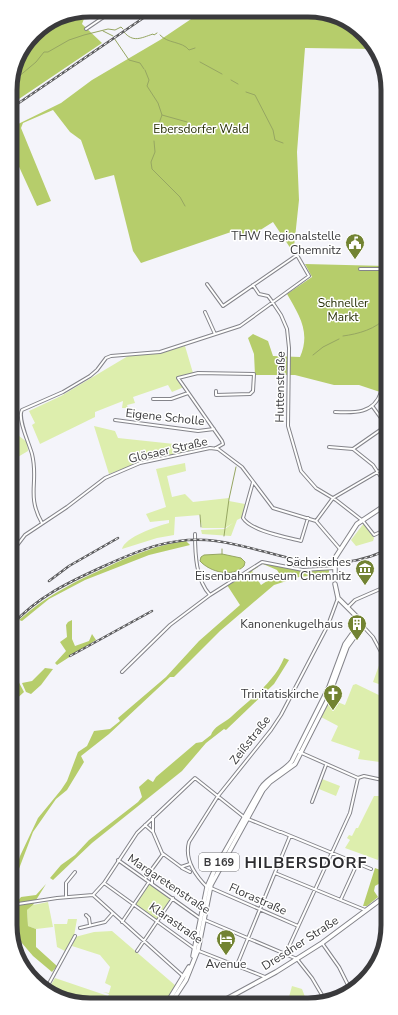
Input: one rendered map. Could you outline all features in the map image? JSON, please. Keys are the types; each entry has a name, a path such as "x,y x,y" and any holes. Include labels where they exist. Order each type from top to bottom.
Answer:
{"main road":[{"path":"335,570 334,559 340,549 362,520 381,508"},
{"path":"335,584 338,598 357,617 360,623"},
{"name":"B 169","path":"174,998 186,980 197,950 208,887 264,783 289,765 299,752 329,687 345,644 360,623"},
{"name":"Dresdner Straße","path":"228,998 297,959 381,899"},
{"name":"B 169","path":"170,998 184,977 197,950"}],"street":[{"path":"86,29 104,17"},
{"path":"42,522 34,504 34,463 20,419 22,410 63,392 90,376 108,357 160,352 240,326 309,276 297,255 223,306 207,284"},
{"path":"360,269 381,269"},
{"path":"253,285 258,294 268,296 273,302"},
{"name":"Huttenstraße","path":"273,302 281,315 288,336 288,426 297,461 310,483 362,520 374,535 381,532"},
{"path":"205,312 214,334"},
{"path":"216,391 216,395 250,394 254,391 254,374 216,373 179,377 178,379 223,443 216,448"},
{"path":"335,412 355,412 373,406 378,400 381,392"},
{"path":"153,399 171,399 188,393"},
{"path":"373,406 381,418"},
{"name":"Eigene Scholle","path":"114,420 198,431 214,429"},
{"path":"353,449 381,429"},
{"path":"329,447 353,449 370,462 381,477"},
{"name":"Glösaer Straße","path":"17,544 22,537 42,522 67,507 99,482 112,474 154,460 201,449 216,448 242,466 274,508 316,521 340,549"},
{"path":"316,521 333,498 381,470"},
{"path":"253,481 243,518 248,522 263,530 301,541 308,518"},
{"path":"195,534 196,553 201,580 203,588 210,595"},
{"path":"122,672 178,618 210,595 262,562 303,570 335,570"},
{"path":"348,608 355,600 381,589"},
{"name":"Zeißstraße","path":"190,864 188,850 189,842 218,796 271,730 281,715 328,625 338,598"},
{"path":"360,623 373,637 381,652"},
{"path":"299,752 358,778 364,776 381,780"},
{"path":"312,802 326,765"},
{"path":"18,904 66,897 93,895 104,883 137,833 195,778 245,818 371,869"},
{"path":"286,953 353,805 358,778"},
{"path":"153,817 153,832 159,850 190,872"},
{"path":"146,825 153,832"},
{"path":"237,965 290,836"},
{"path":"145,879 163,854"},
{"name":"Margaretenstraße","path":"118,860 202,919 286,953 297,959"},
{"path":"181,867 190,864 208,887"},
{"path":"341,899 357,864"},
{"path":"152,869 152,884"},
{"path":"66,897 66,883 75,872"},
{"path":"275,873 365,910"},
{"path":"122,922 149,882"},
{"name":"Klarastraße","path":"104,883 197,950 266,978"},
{"name":"Florastraße","path":"208,887 298,926"},
{"path":"93,895 184,977"},
{"path":"137,951 145,942 173,898"},
{"path":"80,928 105,922 113,913"},
{"path":"86,915 89,918 90,925"},
{"path":"48,985 75,936"},
{"path":"322,942 339,967 348,986"},
{"path":"297,959 319,990 322,997"}],"shaded area":[{"path":"185,346 193,373 180,378 184,387 172,392 168,385 133,397 135,403 127,405 128,408 122,408 123,401 95,412 95,417 40,444 32,425 35,423 29,411 61,396 128,356 158,353"},
{"path":"94,426 115,431 118,438 193,446 193,450 141,462 109,474"},
{"path":"17,434 27,442 28,451 17,457"},
{"path":"185,463 186,471 167,476 172,497 185,494 193,502 229,498 229,501 245,504 243,517 237,520 231,536 202,534 201,530 225,529 233,523 225,528 202,528 200,515 175,517 174,535 157,538 122,549 129,540 135,536 169,523 169,520 150,522 146,514 166,507 156,469"},
{"path":"364,523 374,538 373,541 356,546 351,540"},
{"path":"222,554 241,558 245,562 244,566 239,570 227,573 215,571 200,561 201,557 204,555"},
{"path":"381,660 381,685 373,682"},
{"path":"356,684 381,696 381,762 358,759 360,751 331,741 338,726 321,717 330,699 345,705 353,685"},
{"path":"322,779 340,786 336,796 319,789"},
{"path":"374,796 381,796 381,845 378,860 345,848 350,840 347,838 349,835 352,836 356,828 358,828"},
{"path":"149,882 172,898 158,921 135,905"},
{"path":"48,902 53,927 36,929 28,926 27,910 33,905"},
{"path":"68,919 77,919 74,936 65,951 57,947 54,924 67,924"},
{"path":"112,931 176,986 168,998 76,997 50,986 55,978 108,996 109,994 103,992 109,993 111,986 105,983 110,967 100,955 72,946 75,937 94,932"},
{"path":"292,986 302,989 305,998 288,998"}],"green space":[{"name":"Ebersdorfer Wald","path":"194,17 308,17 322,18 349,29 369,49 305,48 297,152 299,200 294,247 291,249 273,222 251,236 231,232 141,263 133,251 114,175 95,180 81,140 70,132 53,110 23,123 21,128 51,201 37,206 17,162 17,125 61,103 92,80 160,40"},
{"path":"84,18 82,24 102,43 17,100 18,76 21,66 32,45 49,29 71,19"},
{"name":"Schneller Markt","path":"305,264 381,266 381,392 359,385 334,385 295,375 255,375 254,354 248,338 253,334 268,341 273,356 300,357 303,348 304,332 296,309 287,294 312,277"},
{"path":"186,541 190,545 149,555 85,580 49,599 22,621 19,620 49,597 93,574 145,551"},
{"path":"264,563 300,571 329,570 329,574 299,577 274,585 220,631 174,677 170,677 109,734 81,756 84,762 67,790 56,799 33,832 17,874 17,866 20,856 38,818 67,781 78,752 87,746 94,731 110,729 120,721 118,718 166,677 199,641 240,605 227,585 256,566 258,567 252,571 261,585 279,573 277,570 263,564 260,566"},
{"path":"72,620 72,639 75,646 89,641 92,634 96,640 57,665 55,663 66,651 60,642 67,637 66,625"},
{"path":"284,658 289,660 274,684 226,730 224,729 206,743 182,771 92,843 53,880 50,878 61,865 75,855 89,840 138,802 142,797 139,787 148,779 153,782 156,777 196,743 202,742 211,735 216,727 231,717 268,683 280,667"},
{"path":"45,668 53,669 41,685 31,694 26,692 22,683 32,681"},
{"path":"17,679 24,692 17,698"},
{"path":"375,868 381,871 381,883 375,886 374,891 378,897 367,906 363,906"},
{"path":"46,884 33,905 27,910 28,926 36,929 36,947 57,966 52,972 33,956 18,939 17,902 21,897 36,895"}],"waterway":[{"path":"18,77 36,62 44,52 48,52 69,40 108,29 115,30 121,27 123,29"},
{"path":"103,31 113,36"},
{"path":"124,32 134,39 157,33"},
{"path":"160,35 167,40 183,45 189,50 195,48"},
{"path":"114,38 129,60 140,63 144,69"},
{"path":"200,62 222,74"},
{"path":"145,70 149,80 147,86 158,103 162,115 155,134"},
{"path":"231,80 238,84"},
{"path":"246,92 255,95 273,130 275,140 283,143"},
{"path":"162,115 187,122"},
{"path":"154,141 155,152 151,162 152,169 180,197 185,206"},
{"path":"343,336 355,334 372,328 381,322"},
{"path":"313,355 323,347 339,339"},
{"path":"224,536 229,499 236,467"},
{"path":"200,515 201,527"},
{"path":"222,549 222,554"}],"tunnel":[{"path":"335,572 335,584"}],"railway":[{"path":"17,104 145,17"},
{"path":"49,581 69,566 118,538"},
{"path":"17,620 32,606 54,591 130,555 157,545 171,542 186,540 216,541 239,545 280,556 320,563 340,563 363,559 381,552"},
{"path":"70,656 152,611"}],"place":[{"name":"THW Regionalstelle Chemnitz","path":"355,260"},
{"name":"Sächsisches Eisenbahnmuseum Chemnitz","path":"365,586"},
{"name":"Kanonenkugelhaus","path":"357,641"},
{"name":"Trinitatiskirche","path":"333,711"},
{"name":"Avenue","path":"226,956"}],"district":[{"name":"HILBERSDORF","path":"306,863"}]}
